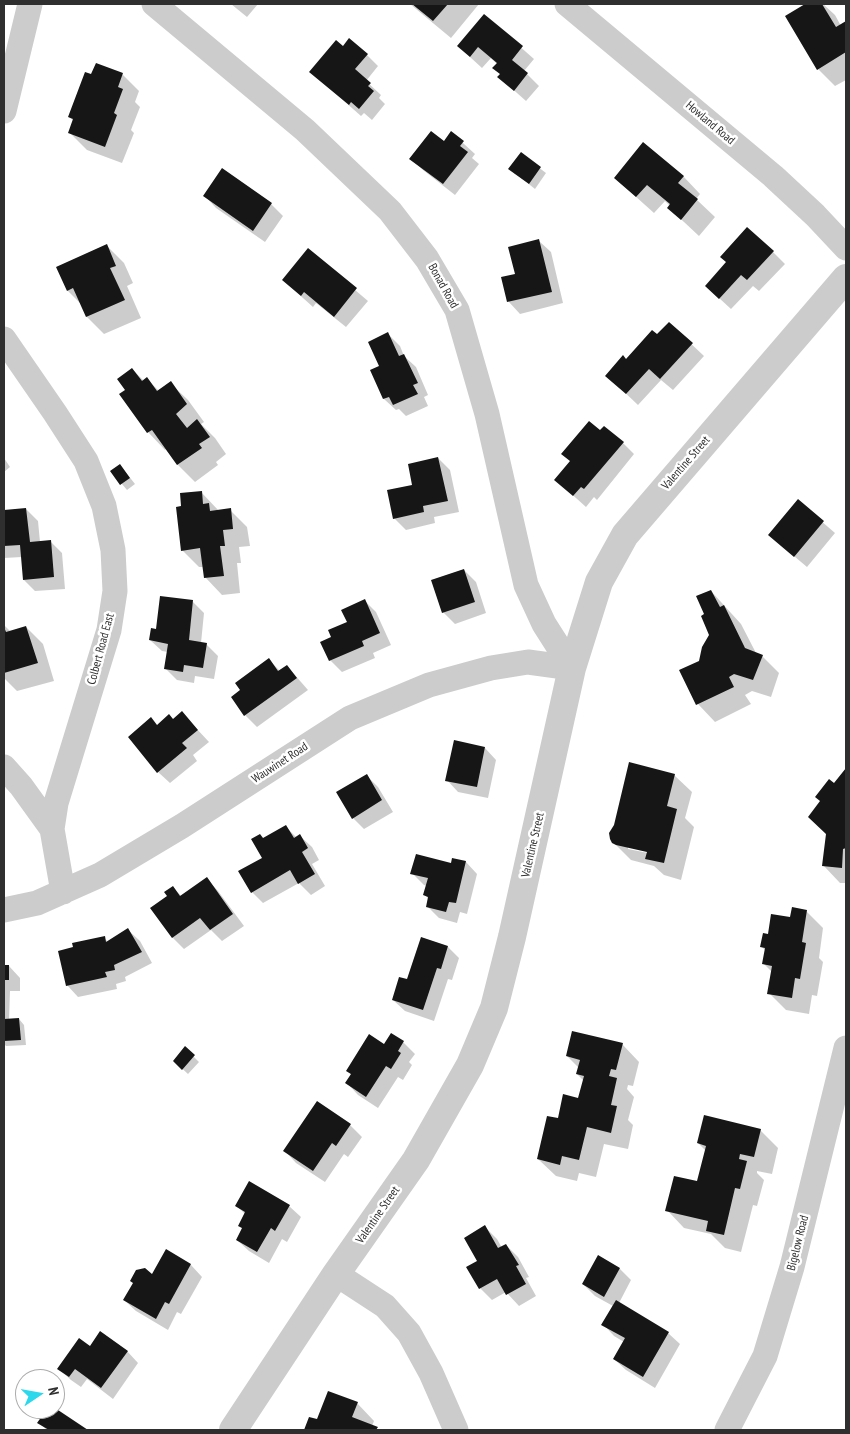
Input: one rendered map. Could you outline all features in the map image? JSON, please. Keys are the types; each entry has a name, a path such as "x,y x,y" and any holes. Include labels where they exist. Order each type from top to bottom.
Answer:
{"street":[{"path":"4,111 30,4"},
{"name":"Bonad Road","path":"154,4 305,130 390,211 427,259 457,310 487,414 526,585 544,624 572,668"},
{"name":"Howland Road","path":"567,4 773,176 815,215 846,248"},
{"name":"Valentine Street","path":"233,1430 336,1274 416,1160 470,1066 494,1008 512,937 572,668 599,582 625,534 846,278"},
{"name":"Colbert Road East","path":"4,339 86,460 104,506 113,550 115,591 109,630 56,802 52,829 63,892"},
{"name":"Wauwinet Road","path":"4,910 37,904 100,876 350,718 429,685 491,668 528,662 572,668"},
{"path":"4,767 21,786 52,829"},
{"name":"Bigelow Road","path":"727,1430 765,1356 792,1267 846,1048"},
{"path":"336,1274 385,1306 409,1333 431,1373 456,1430"}],"building":[{"path":"412,4 448,4 433,21"},
{"path":"805,4 822,4 836,27 846,21 846,52 817,70 785,16"},
{"path":"484,14 523,46 512,60 528,73 514,91 497,77 500,74 492,68 497,63 478,47 470,57 457,46"},
{"path":"349,38 368,54 355,69 371,83 368,86 374,91 359,109 351,102 349,105 309,72 336,40 343,46"},
{"path":"96,63 123,73 118,87 123,89 114,113 117,115 105,147 68,133 73,119 68,117 85,72 91,74"},
{"path":"431,131 444,141 451,131 464,141 460,146 468,152 443,184 409,159"},
{"path":"643,142 684,176 678,183 698,199 681,220 667,208 670,204 647,185 636,197 614,178"},
{"path":"521,152 541,167 529,184 508,169"},
{"path":"222,168 272,203 253,231 203,196"},
{"path":"747,227 774,251 747,280 741,275 719,299 705,286 726,262 720,257"},
{"path":"539,239 552,292 507,302 501,277 515,274 508,247"},
{"path":"107,244 116,266 110,268 125,300 86,317 73,288 67,291 56,267"},
{"path":"308,248 357,288 334,317 304,292 301,296 282,280"},
{"path":"669,322 693,343 660,379 649,369 626,394 605,376 623,355 626,359 652,330 657,334"},
{"path":"388,332 399,356 404,354 418,383 413,385 418,394 393,405 389,397 383,399 370,370 379,366 368,342"},
{"path":"132,368 142,381 147,377 157,391 171,381 187,404 176,414 187,428 197,419 210,437 199,444 202,448 177,465 152,430 147,433 119,394 125,390 117,379"},
{"path":"589,421 600,430 604,426 624,442 584,489 581,487 573,496 554,480 570,461 561,454"},
{"path":"438,457 448,501 423,506 424,512 393,519 387,490 412,485 408,464"},
{"path":"120,464 130,478 120,485 110,471"},
{"path":"202,491 203,504 209,503 210,511 231,508 233,529 223,530 225,546 220,546 224,576 204,578 200,548 181,551 176,507 181,506 180,493"},
{"path":"798,499 824,521 794,557 768,535"},
{"path":"26,508 30,542 51,540 54,577 23,580 20,545 4,546 4,510"},
{"path":"464,569 475,602 442,613 431,580"},
{"path":"711,590 720,607 724,605 745,648 763,655 753,680 734,674 729,677 734,687 696,705 679,670 699,661 702,647 709,635 701,616 704,614 696,596"},
{"path":"160,596 193,600 189,640 207,643 203,668 184,665 183,672 164,669 168,644 149,640 151,628 156,629"},
{"path":"365,599 380,633 362,641 364,646 329,661 320,642 331,637 328,630 347,622 341,610"},
{"path":"26,626 38,663 4,673 4,627 6,632"},
{"path":"269,658 278,671 287,665 297,678 244,716 231,697 240,690 235,683"},
{"path":"182,711 198,730 182,743 187,748 157,773 128,737 151,717 157,725 169,714 173,719"},
{"path":"454,740 485,747 477,787 445,781"},
{"path":"629,762 675,774 667,806 677,809 664,863 645,859 647,852 616,845 610,839 609,833 614,825"},
{"path":"846,768 846,848 843,849 842,868 822,866 826,834 808,817 820,801 815,797 829,779 834,783"},
{"path":"367,774 382,800 352,819 336,792"},
{"path":"286,825 294,838 300,834 308,848 302,852 315,874 298,884 290,870 251,893 238,871 262,858 251,839 260,834 263,838"},
{"path":"416,854 451,863 452,858 466,861 456,903 449,902 446,912 426,907 428,897 423,895 428,878 410,874"},
{"path":"207,877 233,914 210,930 200,918 172,938 150,908 167,896 164,892 173,886 180,896"},
{"path":"792,907 807,910 802,942 806,943 800,979 795,978 792,998 767,994 772,966 762,964 765,948 760,947 763,933 768,934 771,914 790,917"},
{"path":"128,928 142,952 114,965 115,970 105,972 107,977 66,986 58,951 73,947 72,943 105,936 106,942"},
{"path":"421,937 448,946 441,969 437,968 423,1010 392,1000 399,977 407,979"},
{"path":"4,965 9,965 9,980 4,980"},
{"path":"19,1018 21,1040 4,1041 4,1019"},
{"path":"572,1031 623,1043 616,1070 611,1069 609,1076 617,1078 611,1105 617,1106 611,1133 587,1127 579,1160 562,1156 560,1165 537,1159 547,1116 558,1118 563,1094 578,1098 584,1076 576,1074 580,1060 566,1056"},
{"path":"391,1033 404,1041 398,1051 401,1053 391,1069 386,1066 366,1097 345,1083 351,1074 346,1071 369,1034 384,1044"},
{"path":"185,1046 195,1055 182,1070 173,1061"},
{"path":"317,1101 351,1124 336,1146 332,1143 313,1171 283,1151"},
{"path":"704,1115 761,1129 754,1157 740,1154 739,1159 747,1161 740,1189 735,1188 724,1235 706,1231 708,1221 665,1211 674,1176 697,1181 706,1146 697,1143"},
{"path":"249,1181 290,1205 275,1231 271,1228 257,1252 236,1240 242,1228 238,1226 245,1212 235,1206"},
{"path":"485,1225 498,1248 506,1244 519,1265 516,1266 526,1284 506,1295 497,1279 479,1289 466,1267 477,1261 464,1238"},
{"path":"166,1249 191,1264 169,1304 165,1302 156,1319 123,1300 133,1283 130,1281 136,1270 145,1268 152,1274"},
{"path":"598,1255 620,1268 604,1297 582,1284"},
{"path":"616,1300 669,1332 643,1377 613,1359 625,1338 601,1325"},
{"path":"100,1331 128,1351 101,1388 75,1369 69,1377 65,1374 65,1369 57,1369 79,1338 90,1346"},
{"path":"328,1391 358,1402 352,1417 378,1427 376,1430 304,1430 309,1417 317,1419"},
{"path":"65,1415 88,1430 49,1430 37,1423 40,1419 65,1419"}]}
